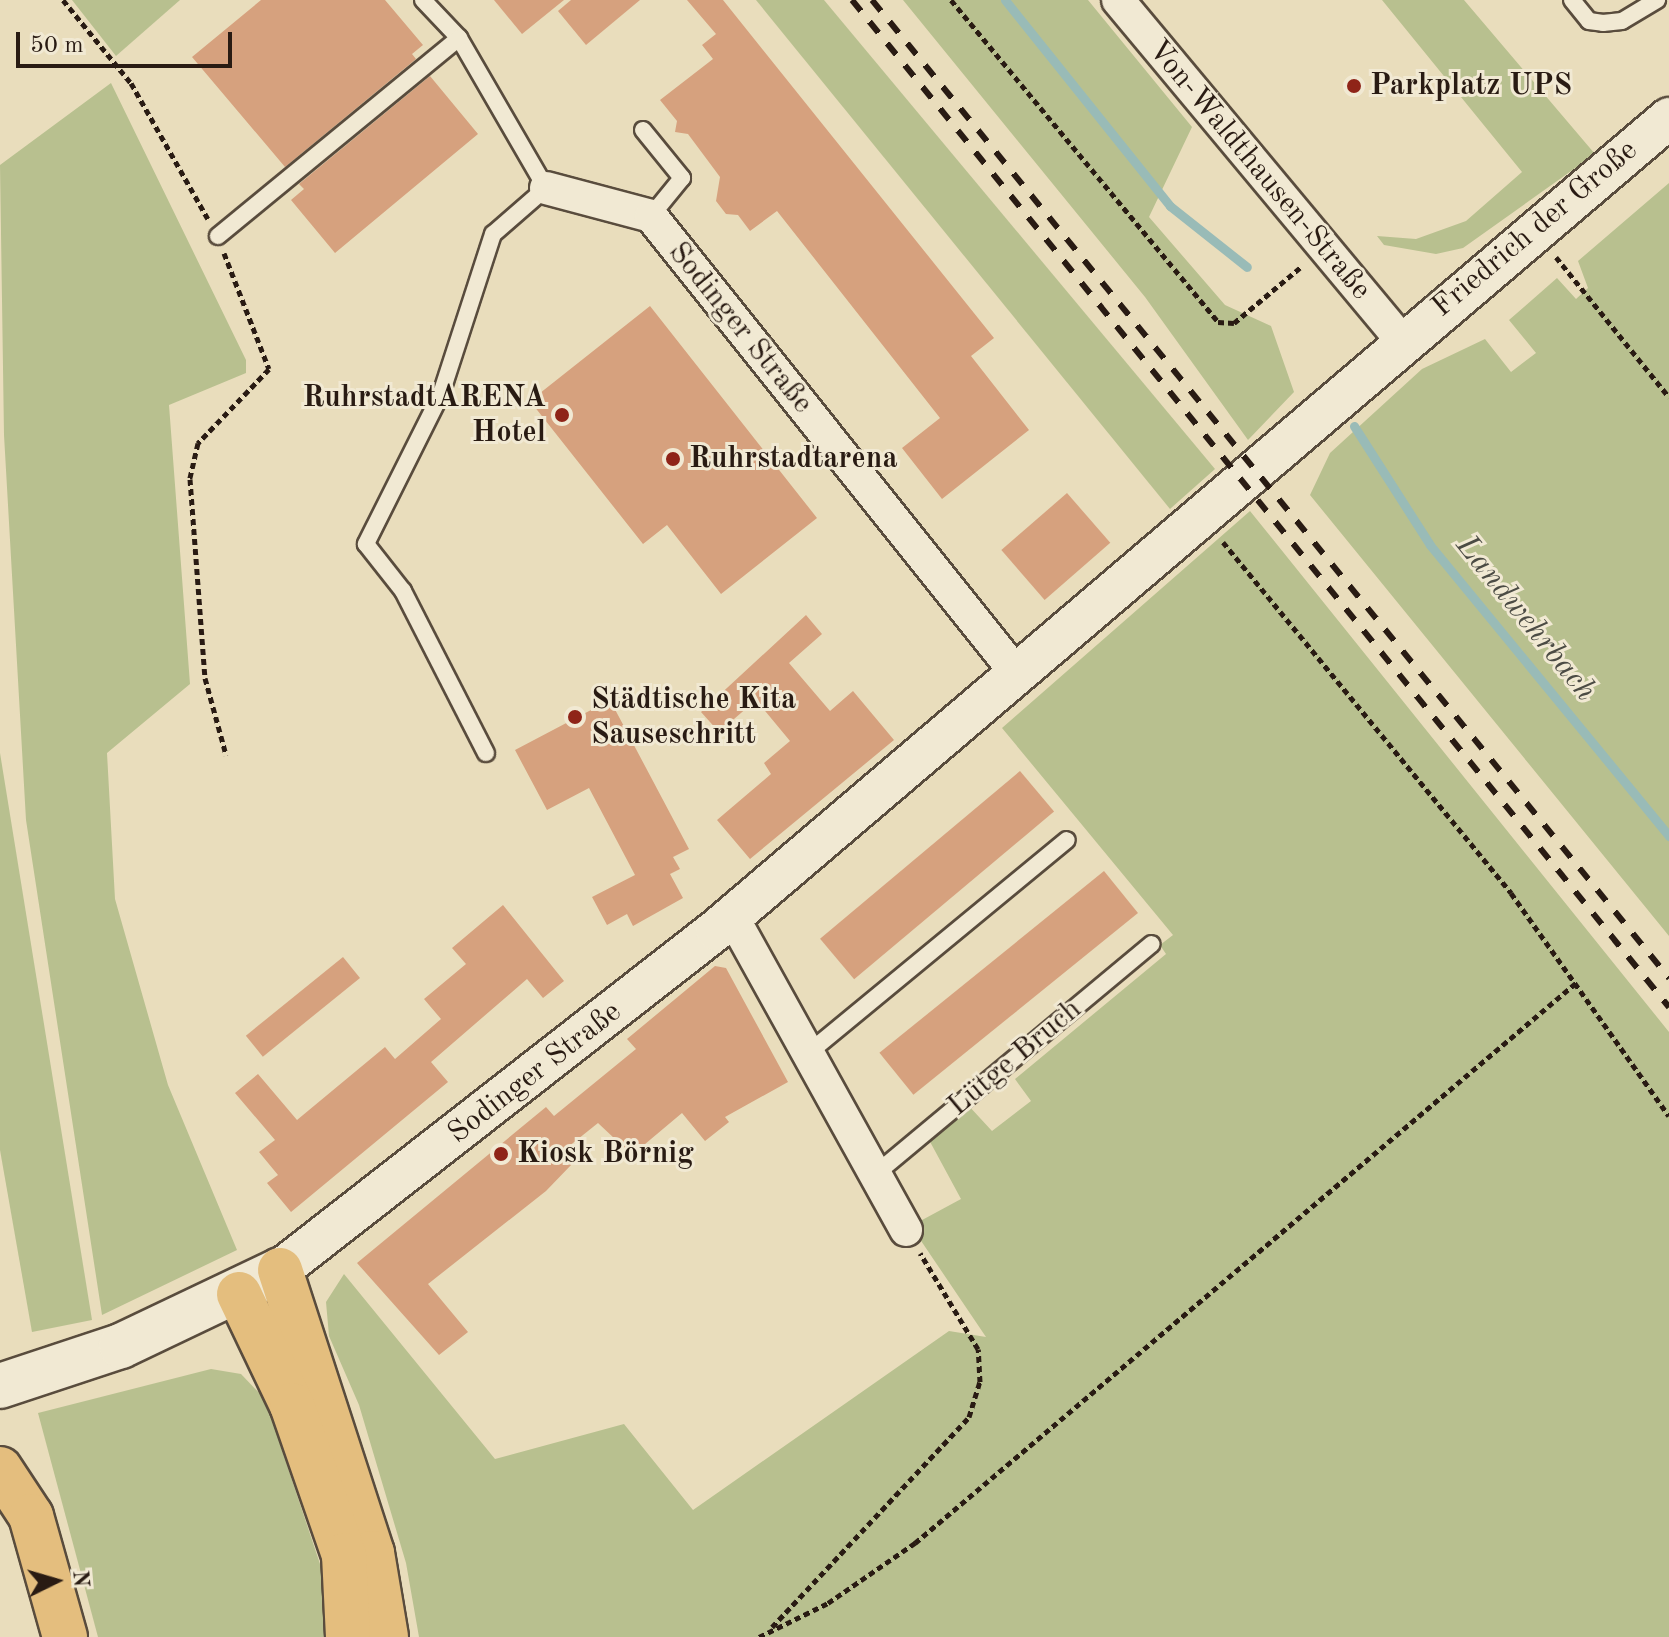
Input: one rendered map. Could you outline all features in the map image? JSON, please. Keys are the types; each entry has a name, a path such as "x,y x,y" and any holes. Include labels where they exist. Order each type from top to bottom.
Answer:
{"highway":[{"path":"280,1270 372,1553 386,1637"},
{"path":"239,1294 292,1405 344,1555 348,1637"},
{"path":"0,1469 31,1516 65,1637"},
{"path":"0,1494 35,1637"}],"main road":[{"name":"Sodinger Straße","path":"0,1386 121,1346 239,1294 280,1270"}],"street":[{"name":"Von-Waldthausen-Straße","path":"1118,0 1401,340"},
{"name":"Friedrich der Große","path":"1401,340 1669,118"},
{"name":"Sodinger Straße","path":"546,188 651,216 1017,674"},
{"name":"Sodinger Straße","path":"280,1270 732,916 1202,516 1401,340"},
{"path":"732,916 812,1050 906,1230"}],"lane":[{"path":"423,0 459,38 546,188 493,234 441,394 366,544 403,591 486,753"},
{"path":"1572,0 1589,21 1603,23 1622,21 1657,0"},
{"path":"218,236 459,38"},
{"path":"643,130 682,178 651,216"},
{"path":"812,1050 1067,840"},
{"name":"Lütge Bruch","path":"878,1172 1152,944"}],"path":[{"path":"63,0 131,83 218,236 269,369 198,443 190,479 205,678 226,755"},
{"path":"951,0 1218,322 1234,323 1324,248"},
{"path":"1535,231 1669,397"},
{"path":"1202,516 1577,982 1669,1116"},
{"path":"768,1630 828,1603 915,1543 1577,982"},
{"path":"759,1637 969,1417 980,1382 978,1349 906,1230"}],"green space":[{"path":"72,0 180,0 116,56"},
{"path":"756,0 824,0 1215,469 1170,509"},
{"path":"903,0 1088,0 1192,127 1149,217 1225,305 1271,326 1294,392 1248,440 1145,297"},
{"path":"1382,0 1464,0 1595,154 1463,248 1436,254 1384,245 1377,236 1416,239 1466,221 1522,172"},
{"path":"111,83 246,360 246,373 169,405 190,684 107,753 115,899 168,1085 237,1250 102,1315 26,820 4,435 0,165"},
{"path":"1669,183 1669,936 1310,495 1330,453 1422,369 1485,339 1511,372 1536,353 1509,320 1557,278 1576,299 1588,288 1578,261"},
{"path":"1250,511 1669,1032 1669,1637 419,1637 406,1563 359,1405 329,1336 326,1302 344,1274 495,1459 624,1424 693,1510 949,1331 986,1337 911,1226 961,1199 928,1138 968,1105 992,1131 1031,1101 1015,1079 1166,954 1160,945 1173,935 1002,728"},
{"path":"0,753 92,1320 32,1332 0,1150"},
{"path":"211,1369 241,1374 265,1399 323,1573 324,1637 98,1637 38,1413"}],"building":[{"path":"261,0 385,0 423,45 412,54 416,59 285,167 192,57"},
{"path":"494,0 564,0 522,34"},
{"path":"571,0 640,0 586,45 558,11"},
{"path":"687,0 723,0 994,338 971,356 1029,430 942,499 902,448 940,418 777,211 750,231 738,215 726,214 716,201 720,177 688,134 675,132 677,121 660,100 713,59 702,45 716,34"},
{"path":"430,76 478,134 335,253 291,200 304,189 299,184"},
{"name":"Ruhrstadtarena","path":"650,306 817,518 721,594 667,525 643,544 530,401"},
{"path":"1067,493 1110,543 1045,600 1001,550"},
{"path":"806,615 822,634 789,663 830,711 853,691 894,740 750,859 717,820 771,774 764,763 790,741 756,700 719,732 701,712"},
{"path":"610,700 689,849 673,857 680,869 670,874 683,898 633,926 627,914 607,925 592,897 635,875 589,788 547,810 515,750"},
{"path":"1020,771 1054,812 854,979 820,939"},
{"path":"1104,871 1138,913 913,1095 879,1053"},
{"path":"503,905 564,981 543,998 527,979 431,1062 448,1082 291,1212 267,1183 278,1175 259,1152 275,1140 235,1093 258,1074 297,1120 385,1047 395,1059 441,1019 424,999 466,964 452,948"},
{"path":"343,957 360,978 263,1057 246,1036"},
{"path":"715,966 726,968 788,1082 725,1117 729,1122 705,1141 682,1113 632,1155 598,1123 563,1151 573,1163 546,1191 428,1284 468,1332 439,1355 357,1263 546,1107 554,1116 636,1049 627,1039"}],"waterway":[{"name":"Landwehrbach","path":"1005,0 1170,206 1247,267"},
{"name":"Landwehrbach","path":"1354,426 1430,545 1669,836"}],"railway":[{"path":"852,0 1669,1007"},
{"path":"872,0 1669,978"}],"place":[{"name":"Parkplatz UPS","path":"1354,86"},
{"name":"RuhrstadtARENA Hotel","path":"562,415"},
{"name":"Ruhrstadtarena","path":"673,459"},
{"name":"Städtische Kita Sauseschritt","path":"575,717"},
{"name":"Kiosk Börnig","path":"501,1154"}]}
